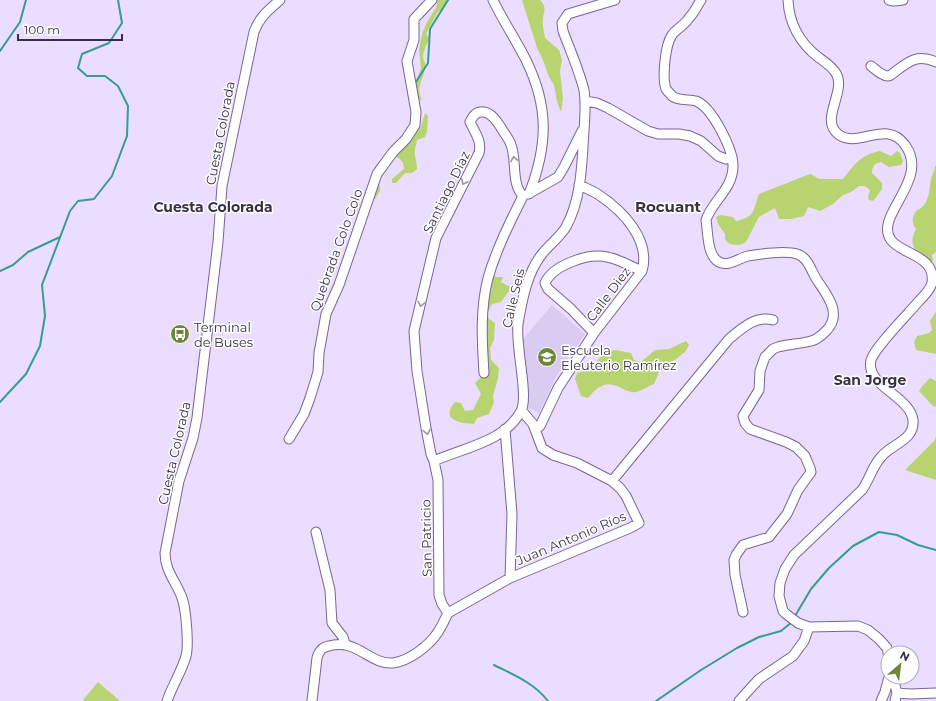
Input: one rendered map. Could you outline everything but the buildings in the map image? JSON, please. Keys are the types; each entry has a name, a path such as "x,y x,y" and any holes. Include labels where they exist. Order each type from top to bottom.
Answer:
{"street":[{"name":"Cuesta Colorada","path":"167,701 186,656 188,644 183,601 167,570 165,553 179,481 193,438 197,418 214,273 222,186 254,32 261,17 280,0"},
{"name":"Quebrada Colo Colo","path":"289,439 304,414 310,398 318,372 319,353 326,314 339,284 377,174 393,152 406,139 415,125 416,112 407,61 414,40 414,19 432,0"},
{"path":"484,373 483,314 488,278 501,243 537,173 544,136 539,92 526,60 494,0"},
{"name":"Calle Seis","path":"522,411 523,394 518,326 529,277 535,263 566,228 579,185 583,160 585,101 583,89 562,23 568,14 615,0"},
{"path":"701,0 689,19 671,35 667,47 664,71 666,90 674,97 697,101 707,108 724,137 732,158 733,166 730,181 706,220 710,248 713,256 720,262 726,263 751,256 784,253 798,254 805,259 814,276 829,297 834,309 832,323 818,338 812,341 778,347 773,349 765,357 760,371 759,390 743,416 745,423 750,429 796,447 805,456 811,472 798,490 787,514 769,537 743,546 736,555 734,575 743,612"},
{"path":"788,0 798,35 808,48 826,62 837,75 839,89 832,114 832,128 841,136 851,139 886,133 899,139 905,145 910,155 910,178 888,220 887,228 891,240 896,245 914,254 927,265 931,270 932,276 933,289 880,346 871,361 872,372 882,386 903,402 909,411 913,420 912,428 904,440 882,455 871,471 862,490 794,555 785,569 780,583 780,604 786,614 798,623 809,627 858,626 868,630 879,638 885,645"},
{"path":"889,0 903,0"},
{"path":"871,66 887,76 891,75 909,61 915,59 924,58 936,62"},
{"path":"585,101 597,103 608,108 648,131 658,134 679,134 701,140 718,156 726,159 732,158"},
{"name":"Santiago Díaz","path":"434,461 431,454 426,428 417,371 414,331 436,238 479,153 481,146 470,122 473,115 479,112 486,112 493,116 511,145 518,191 526,195"},
{"path":"526,195 558,177 584,126"},
{"name":"Calle Diez","path":"535,430 540,426 558,388 594,333 642,271 644,250 638,236 629,223 614,207 598,194 579,185"},
{"path":"594,333 571,309 548,289 545,283 548,277 574,261 596,256 616,259 642,271"},
{"path":"612,481 729,339 739,330 756,320 762,318 773,320"},
{"path":"434,461 495,436 513,422 522,411"},
{"name":"Juan Antonio Ríos","path":"448,613 510,578 639,523 626,496 612,481 577,463 553,455 542,448 533,424 522,411"},
{"path":"505,429 512,514 510,578"},
{"name":"San Patricio","path":"434,461 438,480 439,595 442,604 448,613"},
{"path":"316,532 330,590 332,623 343,637 345,644"},
{"path":"312,701 317,658 319,652 326,646 345,644 379,660 392,663 406,660 426,645 438,633 448,613"},
{"path":"739,701 759,679 793,656 804,640 809,627"},
{"path":"881,701 887,685"},
{"path":"894,685 896,697 910,694 936,693"}],"shaded area":[{"name":"Escuela Eleuterio Ramírez","path":"552,305 585,334 557,375 539,413 527,407 523,339"}],"green space":[{"path":"437,0 449,0 437,13 426,34 430,39 425,47 423,55 425,65 419,90 422,101 417,97 415,85 421,68 419,50 422,34 427,22 437,6"},
{"path":"522,0 540,0 542,2 544,7 543,23 545,38 559,50 562,60 560,71 563,99 561,112 554,85 549,77 537,48"},
{"path":"425,113 428,116 427,132 425,137 417,140 415,150 417,169 412,173 405,173 396,183 392,183 392,179 404,169 402,161 394,156 379,178 380,191 375,199 368,201 375,166 413,132 421,127"},
{"path":"880,151 891,156 897,151 900,153 903,161 901,165 889,167 881,162 874,165 872,173 882,183 882,189 873,201 869,200 868,197 870,190 865,186 859,186 820,211 808,207 804,216 792,219 779,219 775,208 759,217 746,242 741,244 732,244 727,242 725,239 725,234 718,224 716,217 720,215 733,217 736,221 747,217 753,212 759,194 810,174 820,179 843,179 858,161 867,155"},
{"path":"935,166 936,252 932,255 932,264 915,250 912,241 916,229 913,224 914,215 917,210 927,201"},
{"path":"497,254 500,261 492,274 496,277 503,277 501,282 514,289 521,284 515,293 509,291 501,302 492,304 487,314 489,319 495,323 494,340 490,348 491,360 499,368 493,396 494,402 489,414 477,418 474,424 457,422 450,416 451,408 455,402 461,403 465,411 473,410 481,394 475,383 484,374 480,313"},
{"path":"936,312 936,354 916,350 914,342 917,336 929,333 932,330 930,321"},
{"path":"686,341 689,345 685,352 659,372 654,384 640,391 634,392 607,384 599,387 588,398 581,396 575,379 577,373 593,366 604,352 616,350 631,353 634,360 641,362 655,350 669,349"},
{"path":"930,378 936,381 936,406 934,407 919,391"},
{"path":"936,436 936,480 905,470 935,440"},
{"path":"98,682 120,701 84,701 83,700"}],"waterway":[{"path":"0,51 20,22 26,0"},
{"path":"0,402 26,374 40,346 45,316 42,285 70,211 78,201 94,199 112,176 127,136 128,106 118,86 105,76 87,76 78,68 82,54 109,43 122,23 118,0"},
{"name":"Quebrada Colo Colo","path":"414,85 428,63 430,29 448,0"},
{"path":"0,271 13,265 28,252 60,237"},
{"path":"795,616 811,589 829,568 853,546 879,532 897,535 918,545 936,550"},
{"path":"656,701 701,670 737,648 759,637 781,631 792,622"},
{"path":"494,665 530,684 548,701"}],"place":[{"name":"Terminal de Buses","path":"180,334"},
{"name":"Escuela Eleuterio Ramírez","path":"547,357"}],"district":[{"name":"Rocuant","path":"668,206"},
{"name":"Cuesta Colorada","path":"213,207"},
{"name":"San Jorge","path":"870,380"}]}
